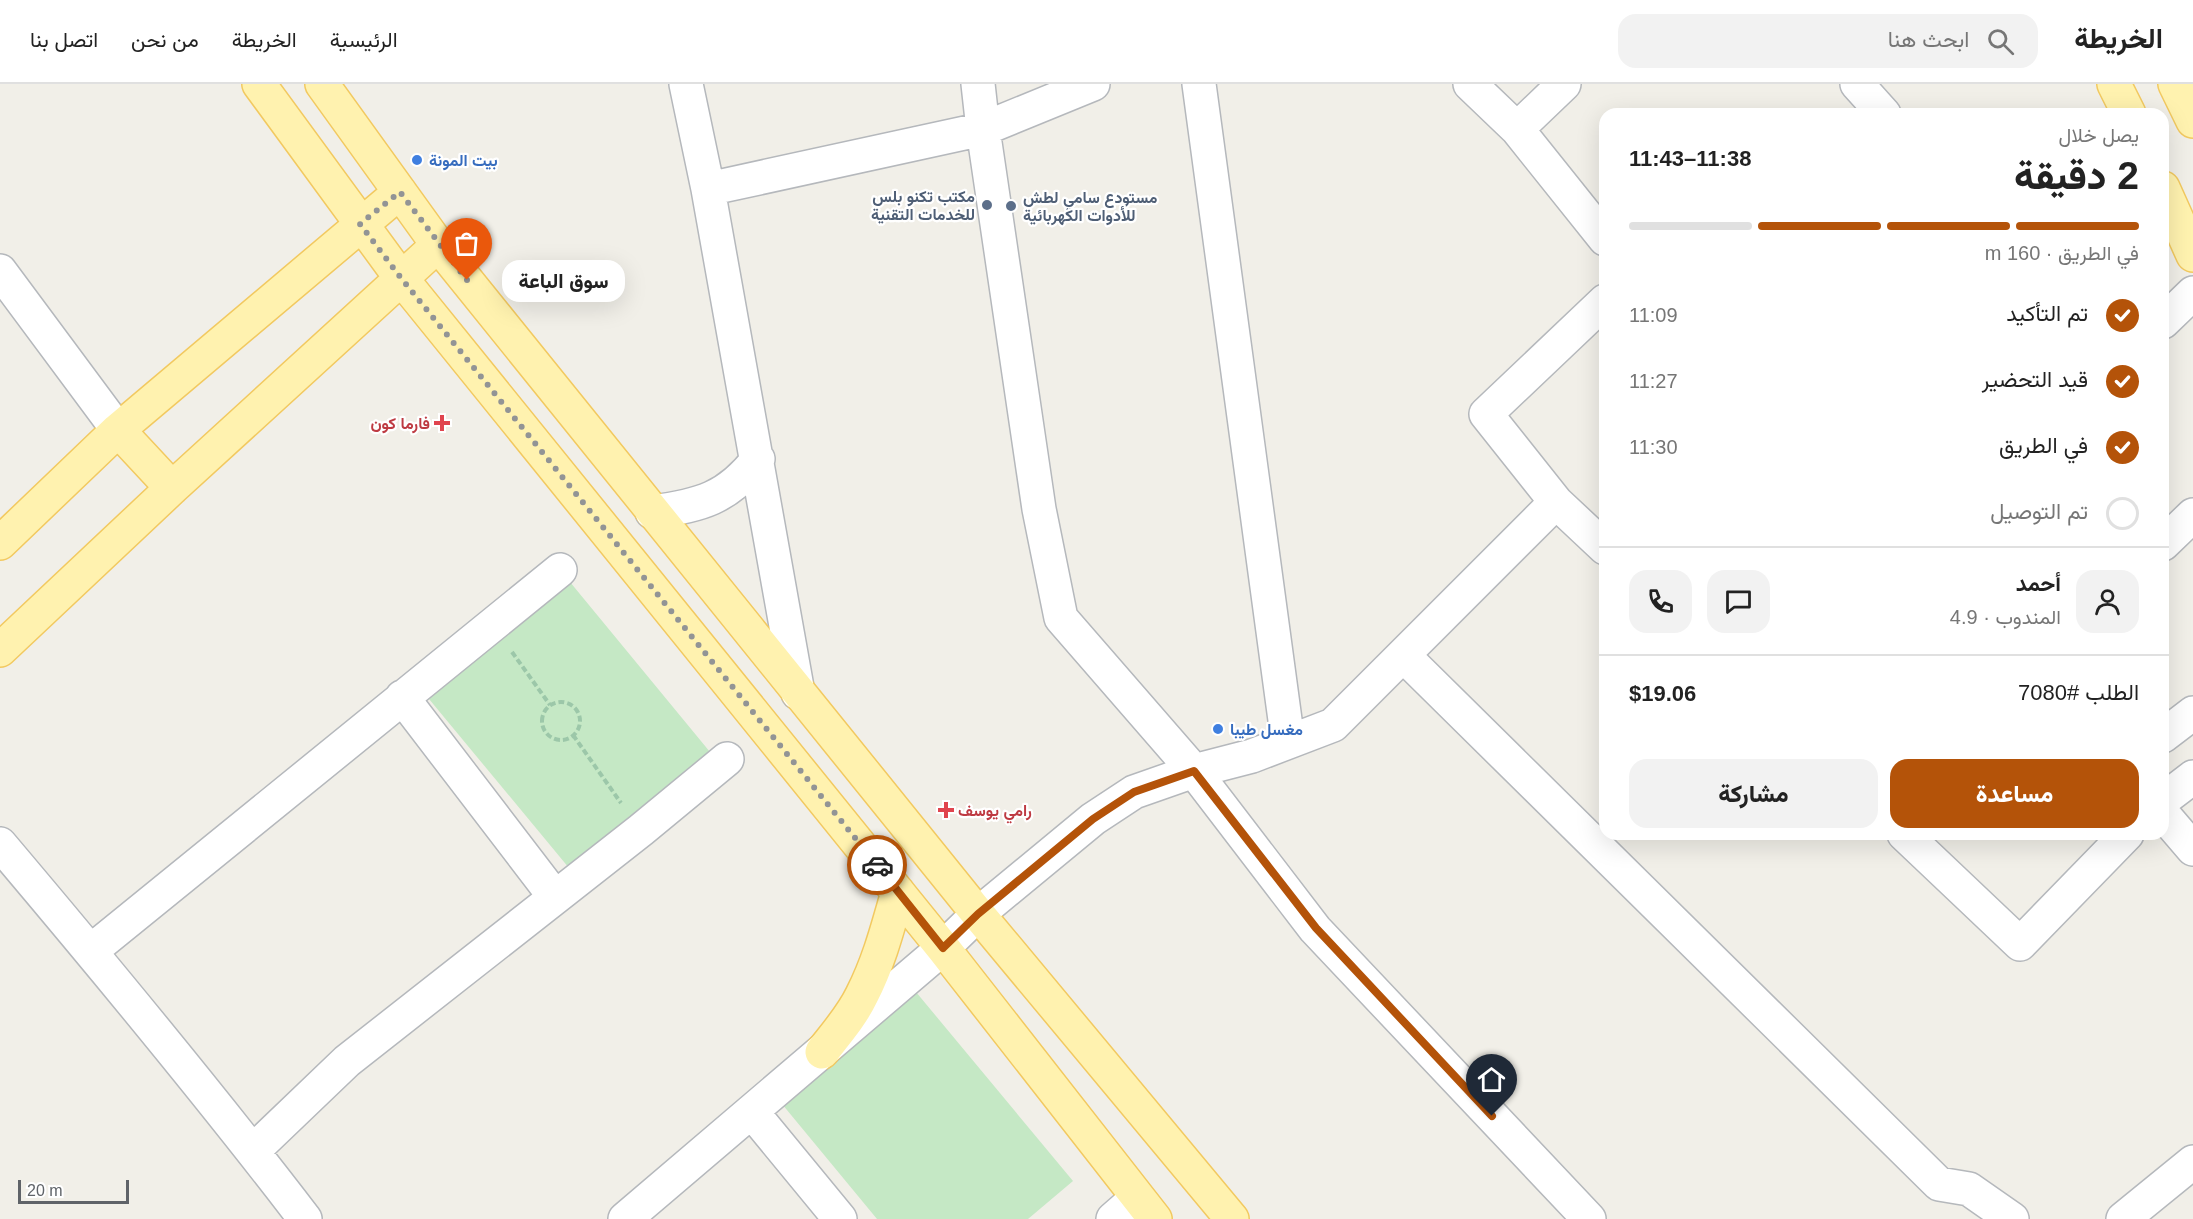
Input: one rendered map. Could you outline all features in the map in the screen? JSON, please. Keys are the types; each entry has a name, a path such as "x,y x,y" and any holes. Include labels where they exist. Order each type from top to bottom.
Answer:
{"main road":[{"path":"259,84 401,278 943,948 1135,1212"},
{"path":"322,84 438,245 652,512 978,914 1232,1219"},
{"path":"2114,84 2126,108"},
{"path":"2175,84 2193,121"},
{"path":"0,543 118,429 400,192"},
{"path":"2169,201 2193,255"},
{"path":"0,650 172,488 438,245"},
{"path":"118,429 172,488"},
{"path":"822,1052 862,996 876,964 898,892"}],"street":[{"path":"686,84 708,189 758,459 798,693"},
{"path":"978,84 1039,509 1061,618 1194,771 1316,928 1589,1219"},
{"path":"708,189 983,129 1093,84"},
{"path":"1199,84 1288,742"},
{"path":"1470,84 1517,129 1599,232"},
{"path":"1517,129 1564,84"},
{"path":"1857,84 1879,108"},
{"path":"0,271 118,429"},
{"path":"2169,316 2193,293"},
{"path":"1599,307 1486,414 1556,502 1599,542"},
{"path":"652,512 680,509 716,497 739,480 758,459"},
{"path":"625,1219 943,948 978,914 1093,819 1134,792 1194,771 1252,756 1333,725 1556,502"},
{"path":"2169,538 2193,515"},
{"path":"91,951 560,570"},
{"path":"1403,655 1938,1184 1969,1189 2012,1219"},
{"path":"402,698 555,897"},
{"path":"2169,731 2193,712"},
{"path":"253,1151 347,1061 641,830 727,759"},
{"path":"2169,795 2193,777"},
{"path":"2169,821 2193,849"},
{"path":"1911,840 2020,944 2121,840"},
{"path":"0,844 91,951 305,1219"},
{"path":"752,1112 840,1219"},
{"path":"2123,1219 2193,1162"}],"path":[{"path":"492,624 550,705"},
{"path":"560,701 567,702 577,710 580,723 573,735 559,740 545,730 544,712 550,705 560,701"},
{"path":"573,735 641,830"}],"green space":[{"path":"570,582 710,752 569,868 429,699"},
{"path":"916,992 1073,1181 1028,1219 877,1219 782,1104"}],"way so far":[{"path":"467,280 438,245 400,192 360,224 401,278 877,865"}],"place":[{"name":"بيت المونة","path":"417,160"},
{"name":"مكتب تكنو بلس للخدمات التقنية","path":"987,205"},
{"name":"مستودع سامي لطش للأدوات الكهربائية","path":"1011,206"},
{"name":"سوق الباعة","path":"467,280"},
{"name":"فارما كون","path":"442,423"},
{"name":"مغسل طيبا","path":"1218,729"},
{"name":"رامي يوسف","path":"946,810"}],"route":[{"path":"877,865 943,948 978,914 1093,819 1134,792 1194,771 1316,928 1492,1116"}]}
